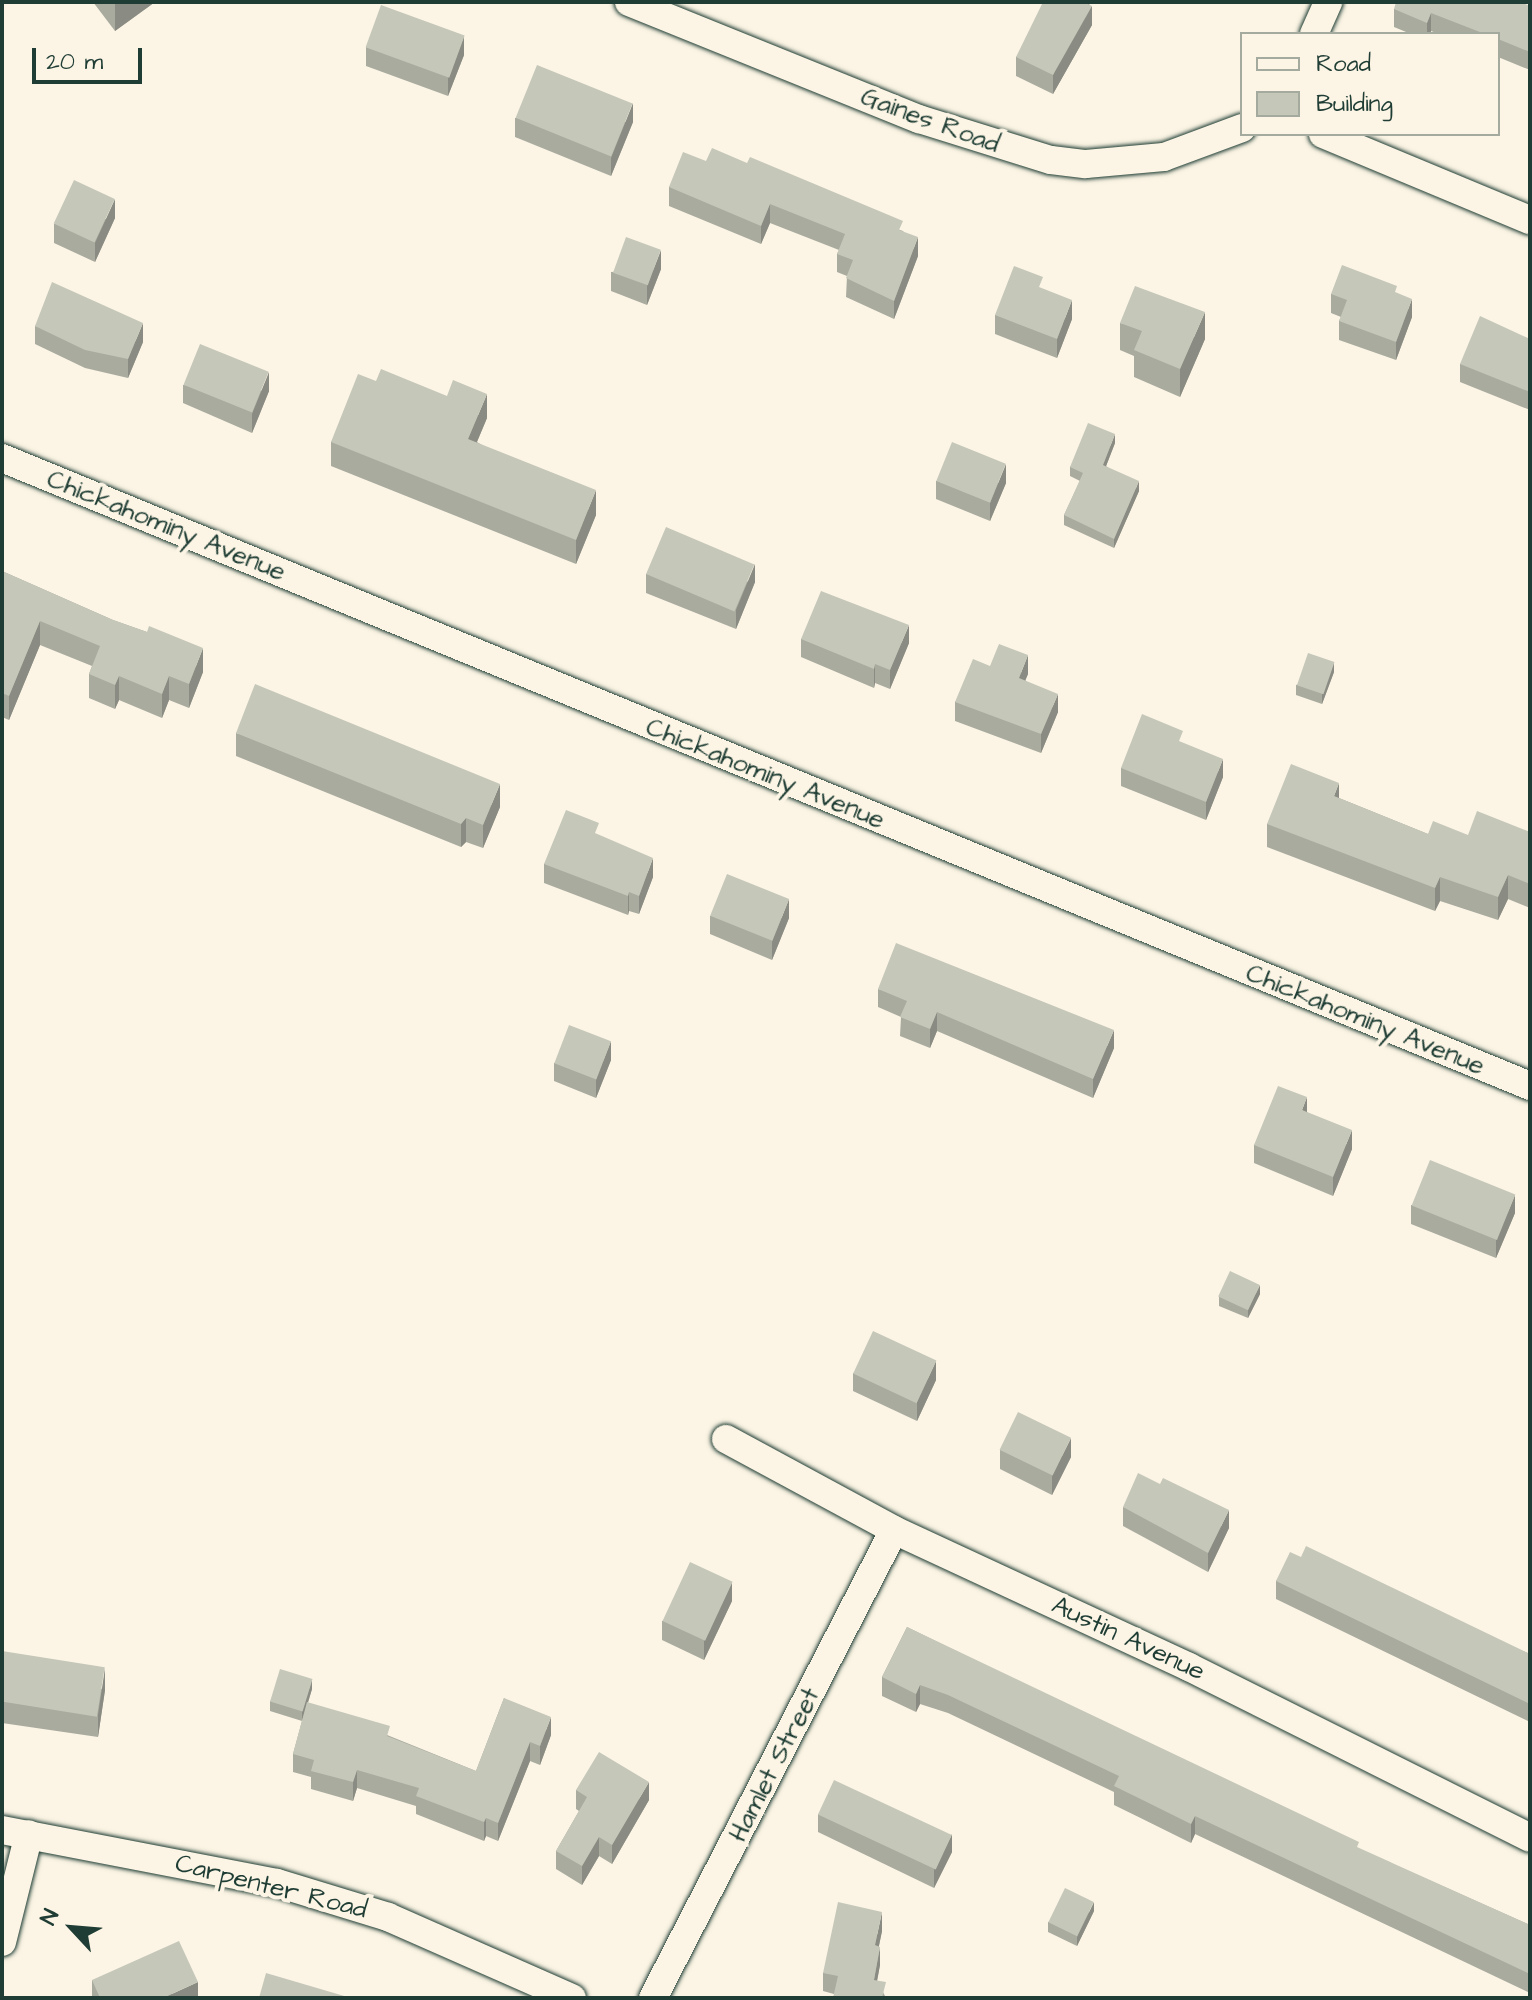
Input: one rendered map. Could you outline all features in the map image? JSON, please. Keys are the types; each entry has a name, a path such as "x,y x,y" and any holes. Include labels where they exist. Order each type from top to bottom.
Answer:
{"street":[{"name":"Gaines Road","path":"629,2 919,119 1051,160 1086,164 1164,157 1240,129"},
{"path":"1315,32 1328,2"},
{"path":"1328,136 1530,220"},
{"name":"Chickahominy Avenue","path":"2,458 1530,1086"},
{"name":"Austin Avenue","path":"726,1439 894,1530 1189,1667 1530,1838"},
{"name":"Hamlet Street","path":"653,1998 894,1530"},
{"path":"2,1942 16,1832"},
{"name":"Carpenter Road","path":"16,1832 277,1883 388,1917 572,1998"}],"building":[{"path":"1043,2 1084,2 1092,6 1053,75 1016,57"},
{"path":"1396,2 1520,2 1530,6 1530,52 1500,40 1500,32 1480,32 1431,13 1427,23 1394,9"},
{"path":"381,5 465,35 449,78 366,47"},
{"path":"537,65 632,104 611,156 516,118"},
{"path":"712,148 747,163 750,157 903,221 899,230 918,237 894,301 846,278 853,260 837,254 845,234 770,204 761,226 669,187 683,152 706,161"},
{"path":"74,180 115,199 94,243 54,224"},
{"path":"626,237 661,250 648,285 613,273"},
{"path":"1342,265 1397,286 1395,292 1412,299 1396,342 1339,321 1347,300 1331,294"},
{"path":"1014,266 1043,277 1039,287 1072,300 1057,339 995,315"},
{"path":"52,282 143,323 128,359 85,350 35,326"},
{"path":"1135,286 1205,312 1180,369 1134,350 1142,331 1120,323"},
{"path":"1480,316 1530,339 1530,392 1460,364"},
{"path":"200,344 269,372 252,413 184,385"},
{"path":"381,369 447,396 453,380 487,394 468,439 596,490 576,540 331,442 358,374 376,381"},
{"path":"1088,423 1115,434 1103,465 1139,481 1114,539 1064,515 1083,473 1070,467"},
{"path":"952,442 1006,464 990,503 936,481"},
{"path":"666,527 754,565 734,611 646,574"},
{"path":"2,571 113,620 147,632 149,626 203,648 189,684 169,676 162,694 119,676 115,685 89,674 100,646 40,621 9,696 2,693"},
{"path":"821,591 909,625 890,670 875,664 874,669 801,639"},
{"path":"999,644 1028,655 1019,678 1058,694 1041,734 955,702 973,659 990,666"},
{"path":"1308,653 1334,662 1323,694 1297,685"},
{"path":"255,684 500,784 483,825 466,818 461,824 236,733"},
{"path":"1142,714 1183,731 1179,741 1223,759 1206,802 1121,768"},
{"path":"1291,764 1339,783 1334,796 1428,834 1433,821 1468,835 1477,811 1530,832 1530,884 1508,875 1498,897 1440,877 1435,888 1267,824"},
{"path":"566,810 599,823 595,833 653,858 639,896 629,892 628,896 544,864"},
{"path":"727,874 789,899 772,941 710,916"},
{"path":"896,943 1114,1030 1093,1079 937,1012 930,1029 900,1017 907,1001 878,989"},
{"path":"569,1025 611,1041 596,1079 554,1063"},
{"path":"1278,1086 1307,1097 1302,1110 1352,1130 1333,1177 1254,1145"},
{"path":"1430,1160 1515,1194 1497,1240 1412,1205"},
{"path":"1230,1271 1260,1285 1248,1310 1218,1296"},
{"path":"873,1331 936,1361 917,1403 853,1374"},
{"path":"1018,1412 1071,1438 1053,1476 1000,1450"},
{"path":"1138,1473 1160,1484 1163,1478 1229,1510 1208,1553 1123,1507"},
{"path":"1306,1546 1530,1654 1530,1704 1276,1581 1290,1552 1301,1557"},
{"path":"690,1562 733,1582 705,1641 663,1621"},
{"path":"907,1627 1359,1842 1357,1847 1530,1925 1530,1974 1195,1816 1191,1824 1114,1786 1119,1776 948,1695 920,1685 916,1694 882,1677"},
{"path":"2,1651 105,1667 97,1717 2,1702"},
{"path":"280,1669 313,1679 303,1711 270,1702"},
{"path":"504,1698 551,1717 540,1746 530,1742 498,1823 486,1818 484,1822 416,1796 419,1788 357,1770 353,1782 311,1771 314,1760 293,1754 307,1702 390,1726 387,1736 476,1771"},
{"path":"599,1752 649,1782 612,1845 599,1837 582,1866 556,1851 587,1797 576,1790"},
{"path":"834,1780 952,1835 936,1869 818,1814"},
{"path":"1065,1888 1094,1902 1077,1936 1048,1922"},
{"path":"838,1902 882,1912 875,1945 880,1947 874,1980 886,1982 882,1998 833,1998 838,1976 823,1973"},
{"path":"179,1941 198,1982 163,1998 100,1998 92,1980"},
{"path":"266,1973 351,1998 259,1998"}]}
